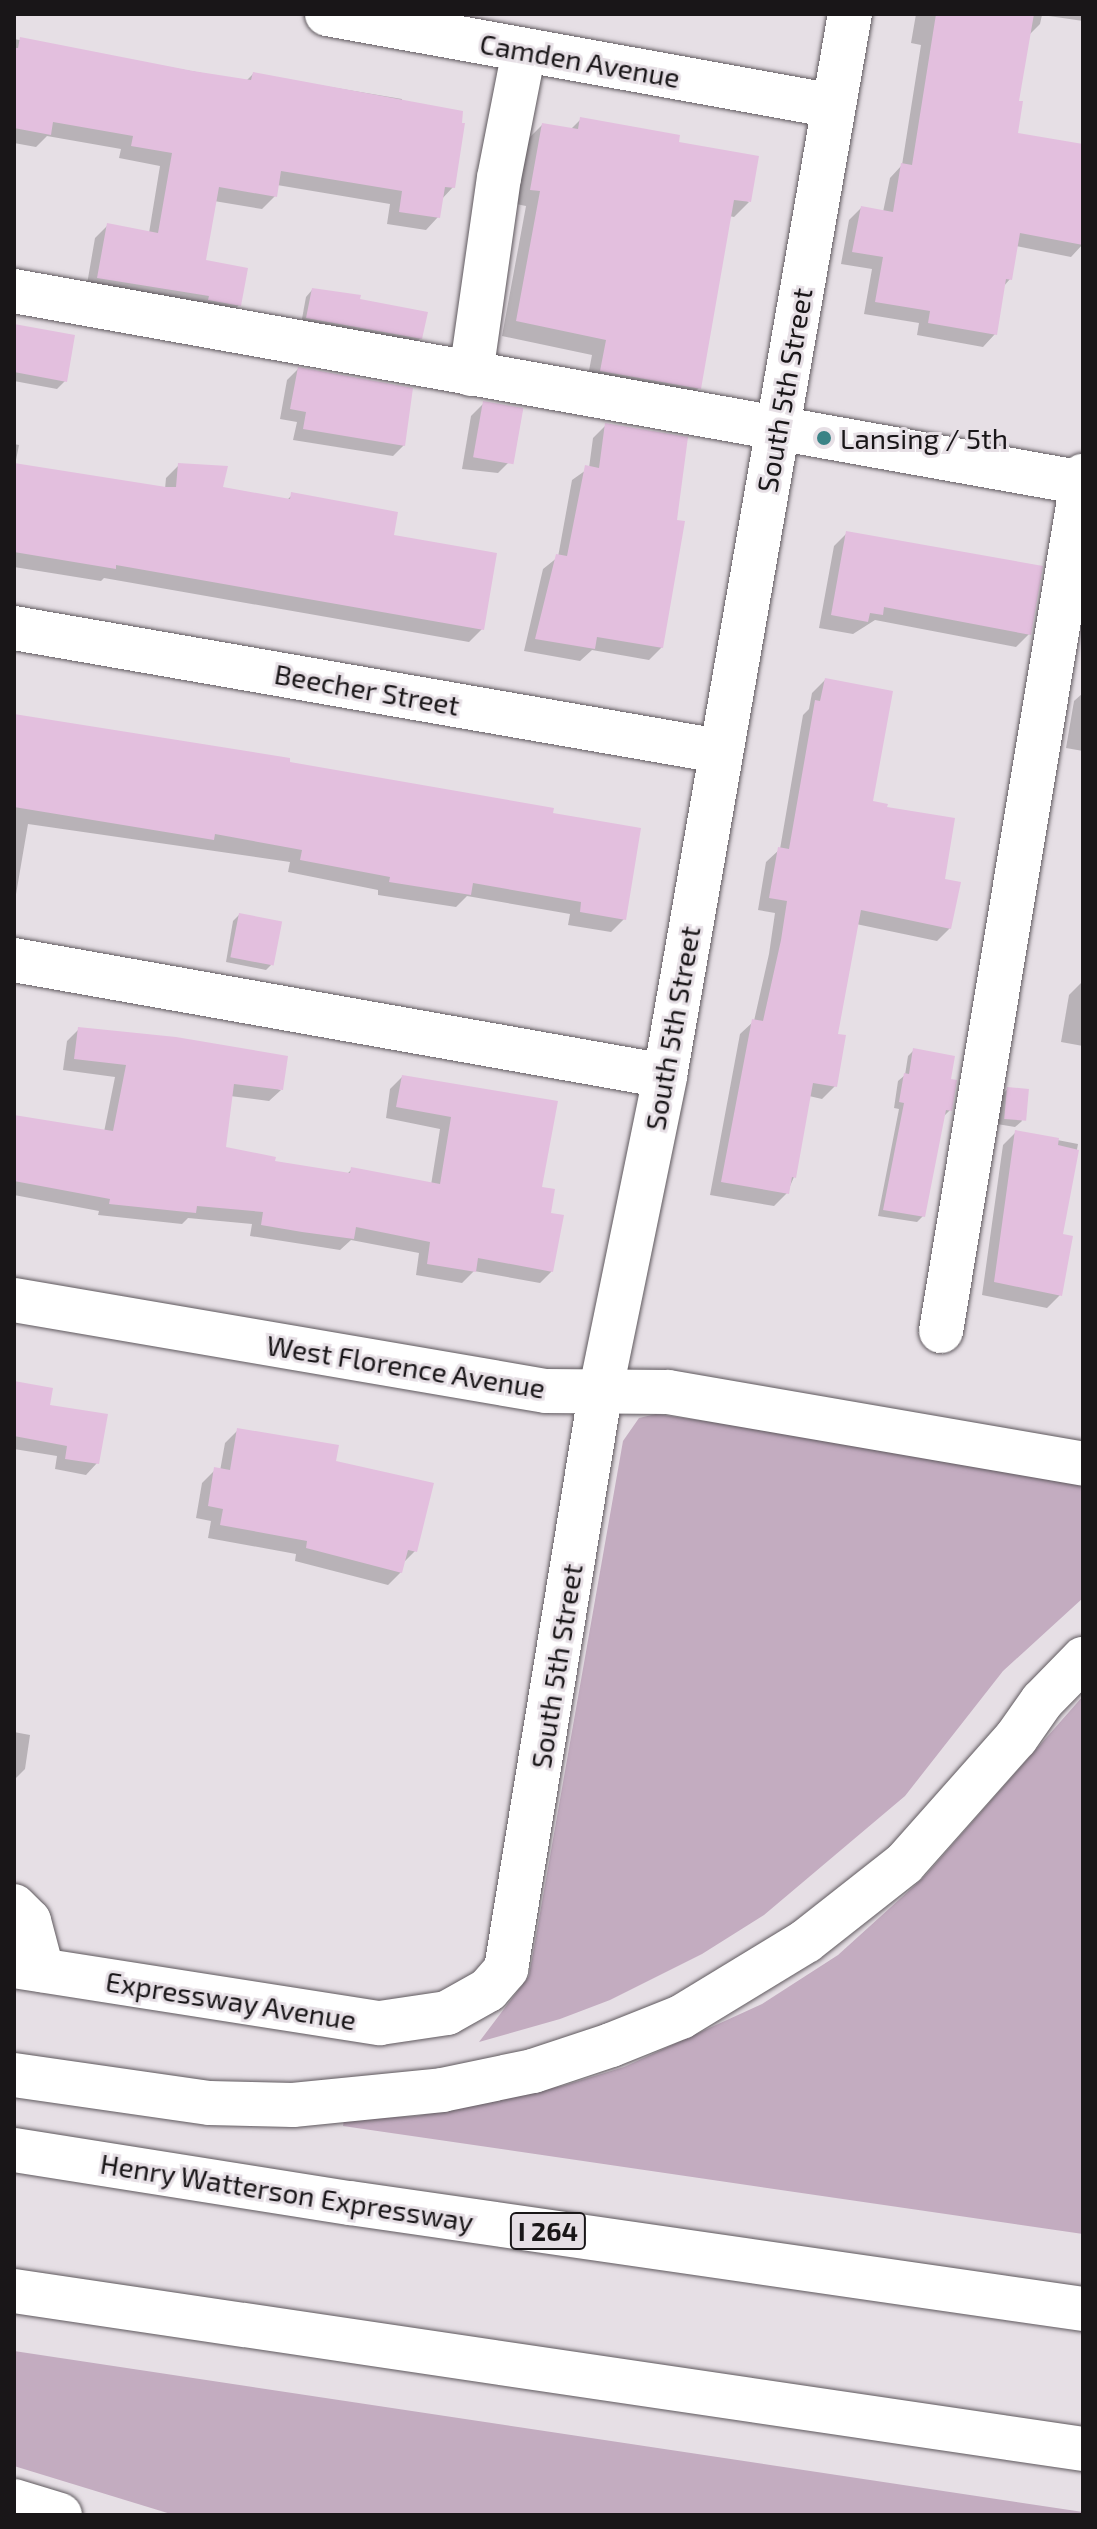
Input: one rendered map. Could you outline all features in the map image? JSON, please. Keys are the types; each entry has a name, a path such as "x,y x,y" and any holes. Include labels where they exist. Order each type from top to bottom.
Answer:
{"main road":[{"name":"Camden Avenue","path":"327,14 834,106"},
{"name":"South 5th Street","path":"447,2013 488,1990 506,1969 601,1389 665,1076 719,751 850,14"},
{"path":"471,374 499,178 524,50"},
{"path":"14,291 778,430 1083,481 941,1331"},
{"name":"Beecher Street","path":"14,628 719,751"},
{"path":"14,960 665,1076"},
{"name":"West Florence Avenue","path":"14,1300 546,1391 601,1389 668,1392 1083,1464"},
{"path":"14,2075 209,2103 293,2105 442,2090 533,2071 611,2045 681,2017 806,1941 904,1864 1016,1738 1042,1701 1083,1659"},
{"path":"14,1906 29,1921 28,1968"},
{"name":"Expressway Avenue","path":"28,1968 380,2023 447,2013"},
{"name":"Henry Watterson Expressway","path":"14,2150 350,2203 1083,2309"},
{"path":"14,2291 1083,2449"},
{"path":"14,2501 60,2515"}],"shaded area":[{"path":"656,1414 1083,1476 1083,1598 1003,1671 905,1796 764,1915 702,1954 610,2000 560,2019 479,2042 529,1976 623,1441 639,1418"},
{"path":"1083,1696 1083,2234 343,2126 344,2120 417,2116 562,2086 624,2067 762,2004 838,1955 923,1878"},
{"path":"14,2351 1083,2512 1083,2515 174,2515 14,2466"}],"building":[{"path":"936,14 1034,14 1019,101 1023,101 1018,133 1083,144 1083,245 1020,233 1012,280 1006,279 997,335 928,323 930,311 875,302 883,257 852,252 861,206 893,212 901,163 912,165"},
{"path":"20,37 193,71 251,80 253,72 463,111 462,123 465,123 455,188 445,187 440,218 399,212 402,191 281,171 277,197 219,187 206,260 248,268 241,306 208,300 209,296 97,278 107,223 158,233 172,153 131,146 133,136 53,122 51,135 14,128 14,48 18,48"},
{"path":"580,117 680,135 679,142 759,156 751,202 734,200 701,389 600,371 606,340 516,321 540,191 530,190 542,123 578,129"},
{"path":"312,288 361,295 360,299 428,312 422,339 306,318"},
{"path":"14,324 75,335 67,382 14,372"},
{"path":"298,367 413,388 405,446 303,429 306,412 290,409"},
{"path":"483,401 523,408 513,464 473,457"},
{"path":"605,423 688,437 677,520 685,521 663,648 597,637 595,649 535,639 556,554 567,556 585,465 599,468"},
{"path":"14,463 166,487 176,487 178,463 228,466 223,487 290,499 291,492 398,512 394,535 497,553 484,630 116,565 116,569 14,552"},
{"path":"846,531 1043,566 1031,635 884,607 883,615 870,613 868,622 831,615"},
{"path":"825,678 893,691 873,801 888,804 887,807 955,818 945,879 961,882 951,929 861,910 838,1034 846,1035 837,1087 813,1083 796,1178 792,1177 789,1194 721,1182 752,1019 763,1021 781,940 787,901 769,898 778,847 789,849 815,700 820,701"},
{"path":"14,714 290,758 290,762 554,808 553,813 641,828 626,920 580,912 581,902 473,883 471,895 389,882 390,877 300,860 302,850 215,834 214,840 14,807"},
{"path":"239,913 282,921 274,966 230,957"},
{"path":"78,1027 176,1037 288,1056 283,1090 234,1084 226,1147 276,1157 275,1161 350,1173 351,1167 440,1184 451,1117 396,1107 402,1075 558,1101 542,1187 555,1189 551,1213 564,1215 553,1272 478,1258 476,1272 427,1264 430,1242 356,1227 354,1239 261,1225 263,1212 197,1206 196,1213 109,1204 110,1199 14,1181 14,1115 113,1131 126,1065 74,1059"},
{"path":"913,1048 955,1056 951,1079 957,1080 952,1111 946,1110 925,1217 883,1210 904,1103 899,1102 904,1073 909,1074"},
{"path":"1007,1087 1029,1089 1026,1121 1004,1119"},
{"path":"1015,1130 1059,1138 1058,1145 1079,1150 1063,1234 1073,1236 1062,1296 994,1282"},
{"path":"14,1381 53,1388 50,1405 108,1414 99,1464 65,1459 67,1446 14,1436"},
{"path":"237,1428 339,1445 336,1461 434,1483 417,1552 408,1550 402,1573 306,1548 307,1541 220,1525 223,1509 208,1506 214,1467 230,1470"}],"place":[{"name":"Lansing / 5th","path":"824,438"}]}
